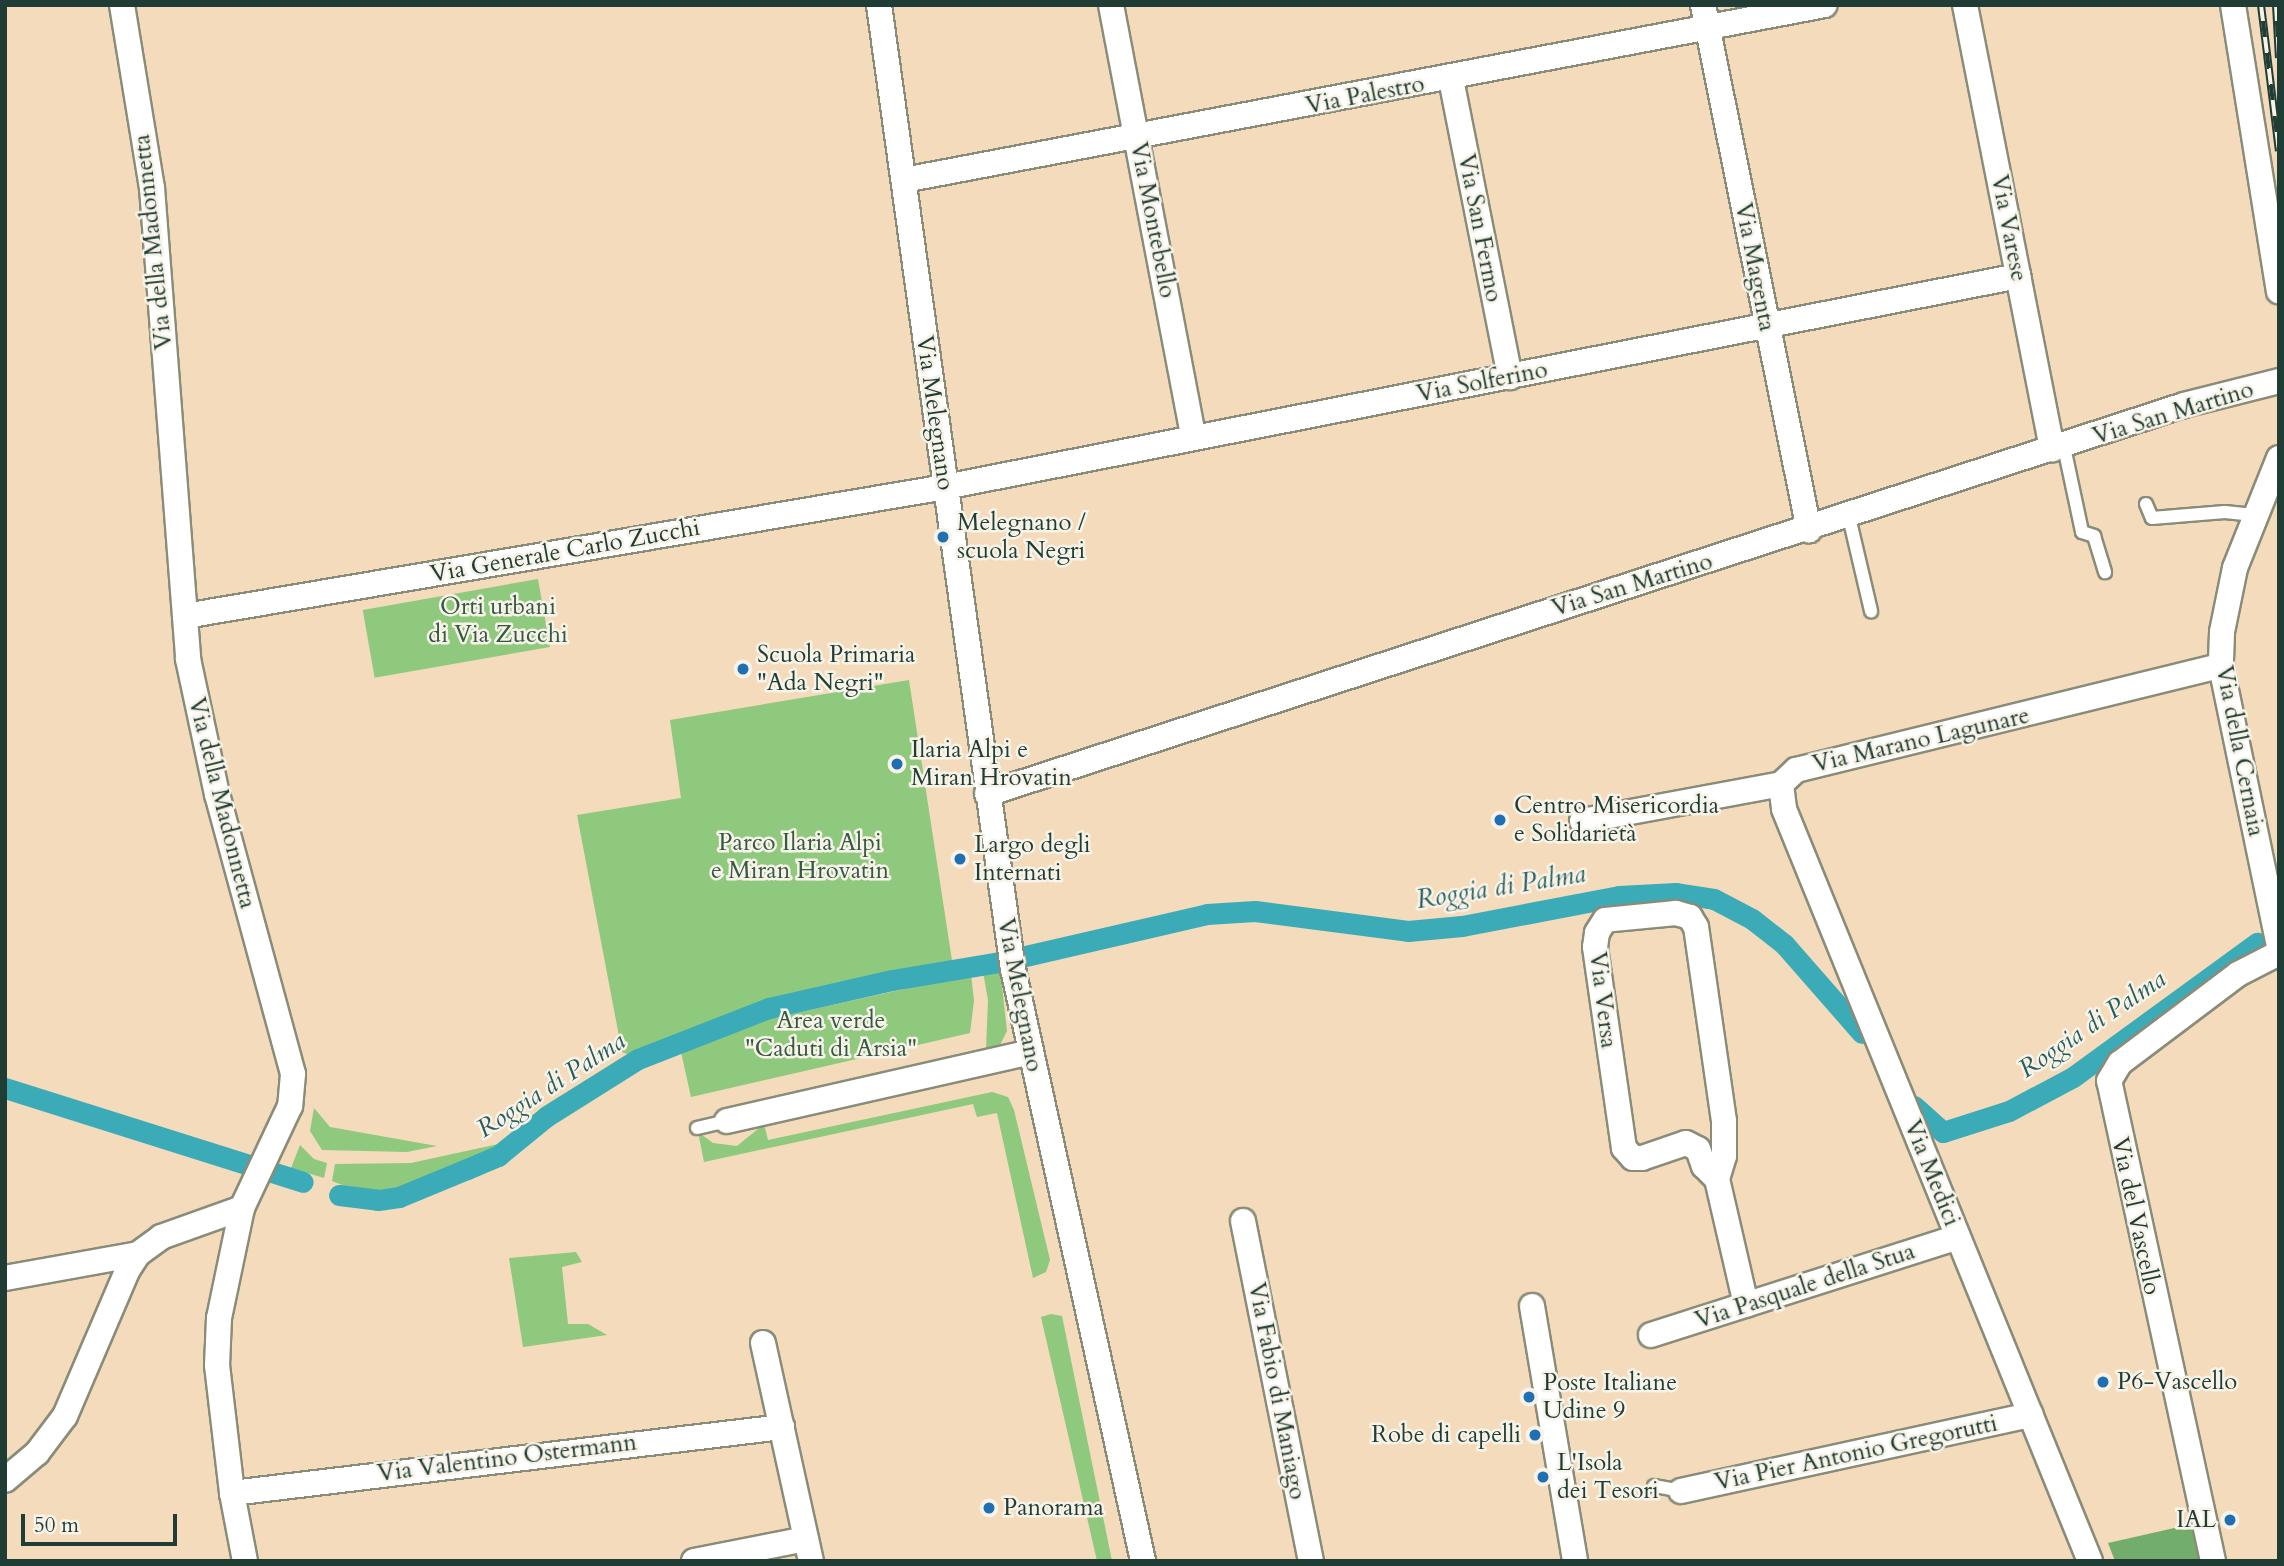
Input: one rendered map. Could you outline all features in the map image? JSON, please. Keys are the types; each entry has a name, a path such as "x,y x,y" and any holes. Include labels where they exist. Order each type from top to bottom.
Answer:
{"street":[{"name":"Via della Madonnetta","path":"122,5 152,188 185,616 198,713 293,1074 290,1107 242,1208 217,1337 232,1493 245,1561"},
{"name":"Via Melegnano","path":"879,5 987,794 1030,1052 1143,1561"},
{"name":"Via Montebello","path":"1111,5 1194,436"},
{"name":"Via Palestro","path":"904,180 1138,139 1451,79 1705,17 1825,5"},
{"name":"Via Varese","path":"1965,5 2018,276 2058,449"},
{"path":"2233,5 2279,291"},
{"name":"Via Magenta","path":"1705,17 1808,530"},
{"name":"Via San Fermo","path":"1451,79 1510,377"},
{"name":"Via Solferino","path":"945,487 2018,276"},
{"name":"Via San Martino","path":"987,794 1849,517 2183,405 2279,381"},
{"name":"Via della Cernaia","path":"2279,458 2254,515 2228,596 2221,666 2272,881 2279,947"},
{"name":"Via Generale Carlo Zucchi","path":"185,616 945,487"},
{"name":"Via Marano Lagunare","path":"1582,821 1782,784 1796,770 2221,666"},
{"name":"Via Medici","path":"1782,784 1784,809 2090,1561"},
{"name":"Via Versa","path":"1717,1180 1724,1156 1724,1121 1696,927 1689,917 1676,913 1605,920 1597,933 1595,947 1624,1148 1633,1158 1642,1158 1692,1143 1717,1180 1746,1305"},
{"name":"Via del Vascello","path":"2213,1561 2109,1081 2120,1063 2238,974 2279,953"},
{"path":"727,1121 1030,1052"},
{"path":"5,1480 37,1453 65,1416 127,1270 138,1254 161,1237 242,1208"},
{"name":"Via Fabio di Maniago","path":"1243,1221 1311,1561"},
{"name":"Via Pasquale della Stua","path":"1651,1335 1958,1237"},
{"path":"5,1278 138,1254"},
{"path":"1532,1306 1575,1561"},
{"path":"694,1561 808,1550 763,1343"},
{"name":"Via Pier Antonio Gregorutti","path":"1681,1490 2031,1415"},
{"name":"Via Valentino Ostermann","path":"232,1493 782,1427"}],"lane":[{"path":"2058,449 2082,531 2094,536 2105,572"},
{"path":"2146,504 2151,518 2225,512 2254,515"},
{"path":"1849,517 1871,611"},
{"path":"697,1128 727,1121"},
{"path":"1654,1486 1681,1490"}],"green space":[{"name":"Orti urbani di Via Zucchi","path":"538,579 550,647 375,678 363,610"},
{"name":"Parco Ilaria Alpi e Miran Hrovatin","path":"909,680 953,967 810,992 722,1020 632,1056 622,1052 577,815 681,798 670,720"},
{"path":"1000,968 1007,1031 1000,1045 986,1050 988,1000 983,972"},
{"name":"Area verde \"Caduti di Arsia\"","path":"971,974 974,1001 970,1033 691,1097 681,1052 770,1019"},
{"path":"992,1092 1008,1097 1014,1110 1050,1260 1046,1272 1033,1278 997,1113 977,1117 973,1104 704,1162 698,1132 713,1143 737,1146 764,1124 768,1140"},
{"path":"314,1108 330,1127 437,1146 407,1152 322,1150 310,1131"},
{"path":"503,1143 408,1188 358,1191 332,1181 335,1164 411,1163"},
{"path":"300,1145 314,1159 327,1163 324,1178 291,1168"},
{"path":"576,1252 582,1262 562,1267 568,1324 588,1324 607,1335 523,1347 509,1258"},
{"path":"1051,1314 1062,1316 1112,1561 1097,1561 1041,1317"},
{"path":"2192,1524 2199,1559 2115,1561 2108,1543"}],"waterway":[{"name":"Roggia di Palma","path":"1017,958 1207,914 1255,911 1408,931 1462,926 1619,896 1676,893 1714,899 1752,919 1784,944 1862,1033"},
{"name":"Roggia di Palma","path":"1914,1106 1943,1132 2009,1111 2073,1077 2257,943"},
{"name":"Roggia di Palma","path":"339,1195 378,1200 399,1197 498,1156 547,1116 638,1059 769,1008 892,980 999,962"},
{"name":"Roggia di Palma","path":"5,1088 303,1182"}],"railway":[{"path":"2261,5 2279,151"},
{"path":"2276,5 2279,58"}],"place":[{"name":"Melegnano / scuola Negri","path":"943,537"},
{"name":"Scuola Primaria \"Ada Negri\"","path":"743,669"},
{"name":"Ilaria Alpi e Miran Hrovatin","path":"897,764"},
{"name":"Centro Misericordia e Solidarietà","path":"1500,820"},
{"name":"Largo degli Internati","path":"960,859"},
{"name":"P6-Vascello","path":"2103,1382"},
{"name":"Poste Italiane Udine 9","path":"1529,1397"},
{"name":"Robe di capelli","path":"1535,1435"},
{"name":"L'Isola dei Tesori","path":"1543,1477"},
{"name":"Panorama","path":"989,1508"},
{"name":"IAL","path":"2230,1520"}]}
